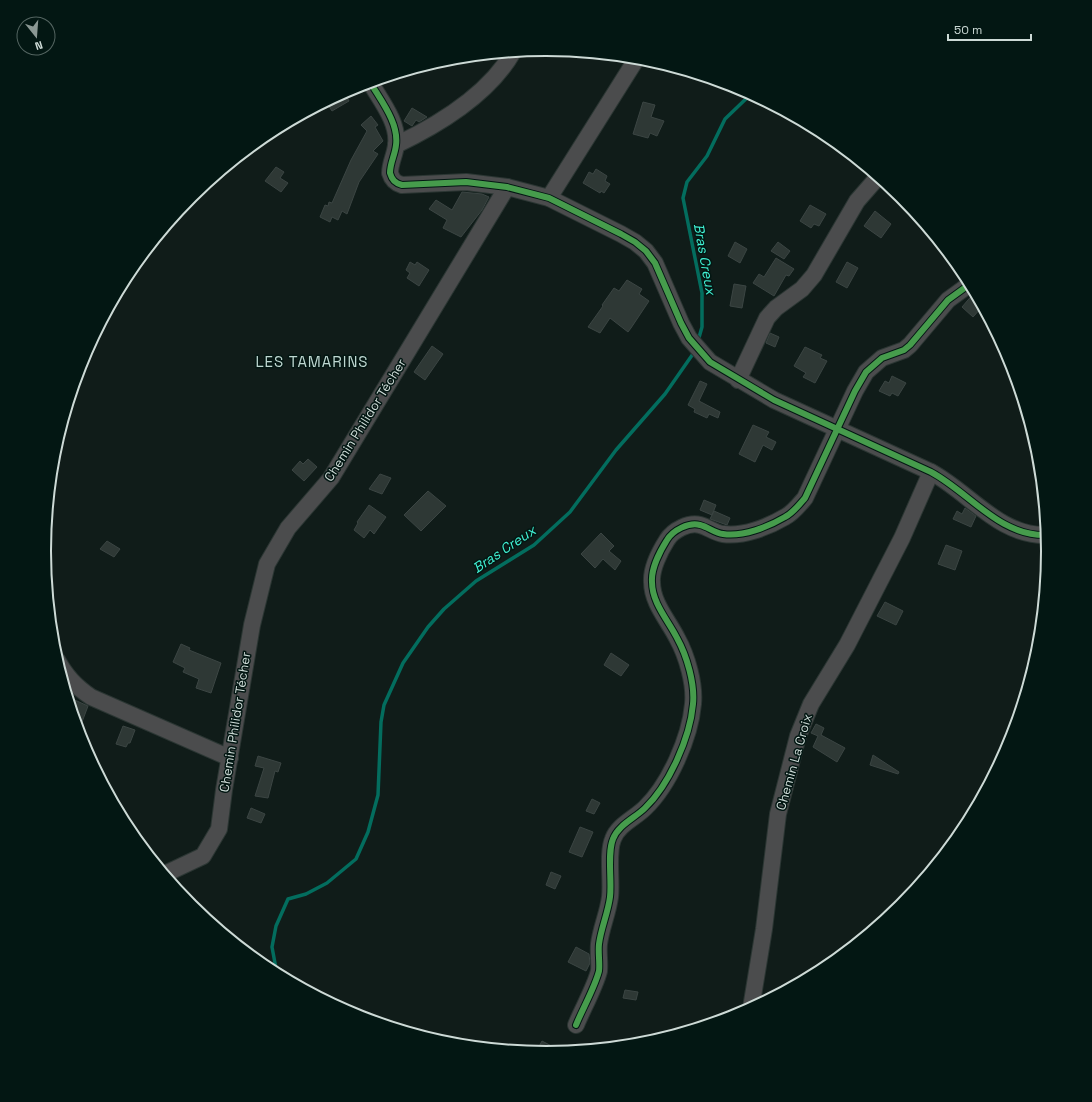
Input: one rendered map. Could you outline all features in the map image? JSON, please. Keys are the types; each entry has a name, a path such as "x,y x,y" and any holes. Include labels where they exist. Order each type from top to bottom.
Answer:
{"street":[{"path":"396,145 428,130 474,97 510,57"},
{"path":"550,198 633,64"},
{"path":"373,88 396,132 396,145 390,173 393,181 397,184 466,182 507,187 550,198 635,242 646,251 655,263 689,338 710,362 774,400 945,479 1005,526 1031,535 1040,535"},
{"path":"738,380 767,318 776,308 802,289 814,276 857,201 874,181"},
{"name":"Chemin Philidor Técher","path":"170,872 203,856 219,829 252,625 268,564 288,528 331,478 507,187"},
{"path":"576,1025 598,972 599,943 610,898 610,845 613,837 658,795 670,776 692,719 694,701 686,660 678,639 654,596 652,572 667,540 681,528 690,525 699,525 721,534 736,534 754,530 786,517 804,498 838,429 854,391 866,372 882,358 904,350 910,345 948,300 965,288"},
{"name":"Chemin La Croix","path":"752,1001 764,929 778,814 798,736 811,704 847,645 902,538 931,472"},
{"path":"68,677 76,687 91,697 230,758"}],"building":[{"path":"347,98 349,101 332,111 329,106"},
{"path":"643,102 655,105 651,117 664,121 657,136 650,133 648,138 633,134"},
{"path":"412,108 427,117 419,122 416,120 412,126 404,121"},
{"path":"371,116 378,125 375,127 383,141 373,151 378,154 359,182 347,214 342,211 338,220 332,217 330,222 320,217 325,205 328,206 329,202 332,203 351,160 367,131 361,125"},
{"path":"276,167 284,172 280,178 288,183 281,192 265,181"},
{"path":"596,169 607,176 605,181 610,184 604,193 601,191 600,193 583,183 589,172 593,174"},
{"path":"462,192 482,194 489,197 482,210 461,237 443,228 447,220 429,209 436,200 452,210"},
{"path":"810,205 826,214 819,226 814,224 811,228 800,221"},
{"path":"875,211 891,224 881,238 864,226"},
{"path":"735,242 747,249 740,263 728,256"},
{"path":"778,242 790,251 784,259 771,251"},
{"path":"776,258 794,269 789,276 786,275 774,296 753,283 759,274 764,277"},
{"path":"410,262 415,265 417,262 429,270 419,286 407,278 410,273 406,270"},
{"path":"847,262 858,268 847,288 836,282"},
{"path":"627,280 642,289 639,294 649,301 628,332 610,318 600,333 588,327 614,288 619,291"},
{"path":"734,284 746,286 742,308 730,306"},
{"path":"971,297 979,311 973,317 962,307"},
{"path":"770,333 779,337 775,347 766,343"},
{"path":"432,346 443,354 425,380 414,372"},
{"path":"805,347 822,355 820,358 827,361 815,383 803,377 806,373 794,366"},
{"path":"892,376 906,383 898,396 892,393 890,396 879,391 885,381 889,383"},
{"path":"700,381 707,384 699,401 720,412 718,418 709,414 707,418 694,412 695,409 688,405"},
{"path":"753,425 769,432 766,437 776,442 772,450 763,445 755,462 739,454"},
{"path":"308,459 317,467 304,481 292,470 300,461 303,464"},
{"path":"380,474 391,478 382,494 369,489"},
{"path":"428,491 446,506 421,531 404,515"},
{"path":"704,500 716,505 712,515 700,510"},
{"path":"369,505 386,517 374,534 370,530 364,538 354,530 358,523 357,522"},
{"path":"965,508 976,516 971,527 953,519 957,511 962,514"},
{"path":"714,511 730,518 727,525 710,519"},
{"path":"601,533 614,546 609,551 621,561 615,570 603,559 595,568 581,554"},
{"path":"107,541 120,549 114,557 100,549"},
{"path":"946,545 962,551 955,570 938,564"},
{"path":"885,602 903,611 896,625 877,616"},
{"path":"181,644 190,648 189,650 221,663 211,693 196,688 199,679 183,672 185,668 173,662"},
{"path":"611,653 629,665 621,676 604,665"},
{"path":"74,700 88,706 82,722 77,710"},
{"path":"816,724 824,728 821,735 845,748 837,762 813,747 818,736 811,733"},
{"path":"123,726 135,730 130,743 128,743 126,747 116,744"},
{"path":"873,755 899,772 898,774 870,765"},
{"path":"258,756 281,763 278,772 275,771 268,798 255,796 264,768 255,766"},
{"path":"592,799 600,803 594,814 586,811"},
{"path":"251,808 265,814 261,823 247,818"},
{"path":"580,827 593,832 582,857 569,852"},
{"path":"551,872 561,876 555,889 546,885"},
{"path":"576,947 589,954 590,963 586,971 568,962"},
{"path":"625,990 638,992 636,1000 623,998"},
{"path":"542,1041 551,1046 546,1046 539,1046"}],"waterway":[{"name":"Bras Creux","path":"698,341 702,327 702,293 683,198 687,182 707,156 725,119 746,99"},
{"name":"Bras Creux","path":"275,966 272,947 276,926 288,899 306,894 327,883 356,859 368,832 378,795 381,722 384,705 403,663 428,627 444,609 476,581 534,545 570,512 616,450 665,394 695,351"}],"cycle path":[{"path":"373,87 388,112 395,129 396,145 390,173 396,182 402,185 466,182 507,187 549,198 621,234 635,242 646,251 655,263 689,338 710,362 774,400 931,472 999,521 1014,529 1040,534"},
{"path":"576,1025 592,991 599,971 599,944 610,897 610,852 613,839 615,834 627,822 645,808 662,787 683,746 691,717 693,688 687,662 677,638 661,611 653,590 652,577 656,560 670,536 677,530 686,526 696,524 720,533 731,535 747,533 778,521 796,509 805,498 855,391 866,372 882,358 904,350 910,345 948,300 965,288"}],"district":[{"name":"LES TAMARINS","path":"312,361"}]}
